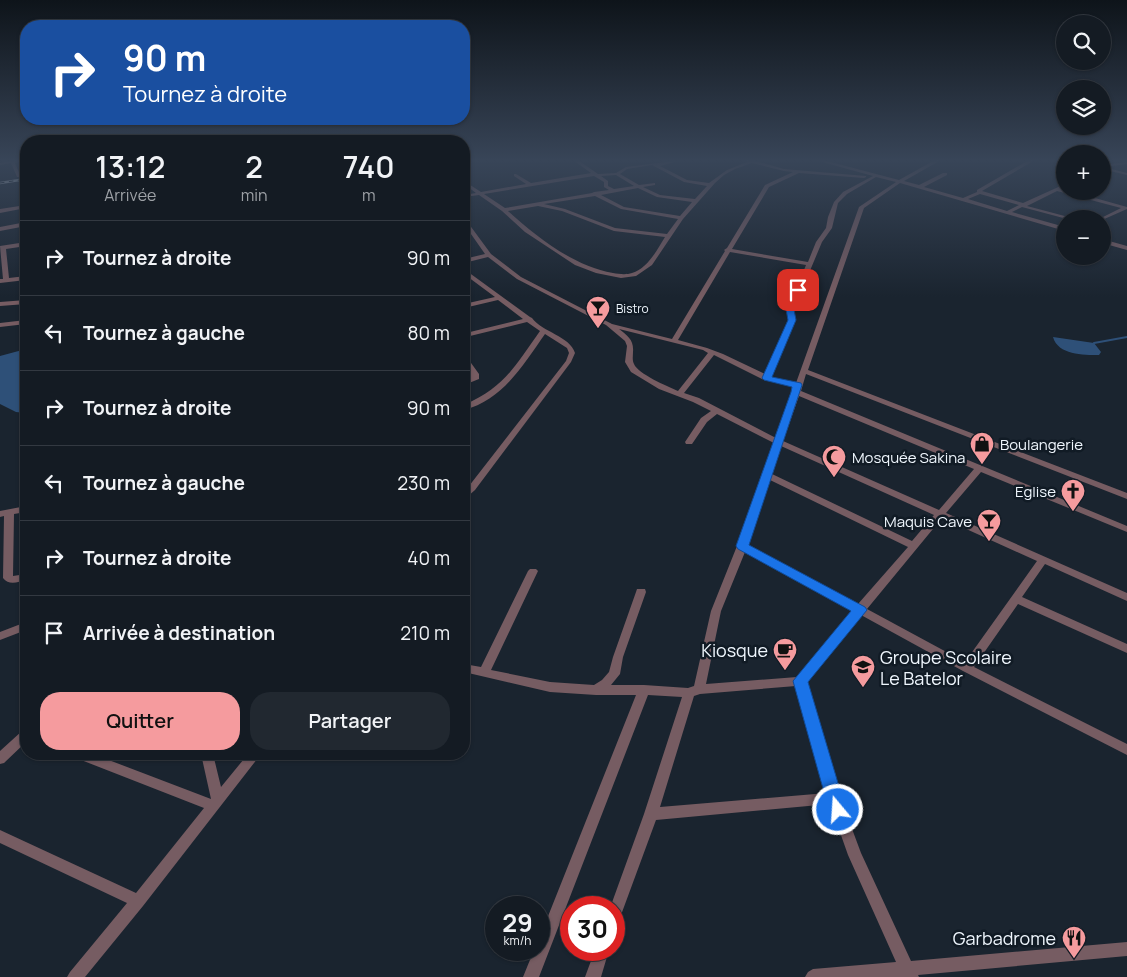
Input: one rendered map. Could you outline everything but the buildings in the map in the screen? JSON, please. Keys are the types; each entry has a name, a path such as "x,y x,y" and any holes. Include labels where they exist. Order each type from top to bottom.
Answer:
{"street":[{"path":"497,206 527,231 577,264 612,275 628,276 638,273 650,264 681,218 692,206"},
{"path":"504,210 527,206"},
{"path":"542,206 563,210 608,228 669,236"},
{"path":"618,206 681,218"},
{"path":"674,341 754,206"},
{"path":"767,378 792,320 789,304 801,285 819,242 829,228 830,217 835,206"},
{"path":"621,896 694,691 716,611 742,546 863,206"},
{"path":"986,206 1056,226"},
{"path":"1008,212 1023,206"},
{"path":"1026,206 1056,214"},
{"path":"0,211 20,208"},
{"path":"1111,215 1126,208"},
{"path":"0,229 20,225"},
{"path":"470,229 489,256 519,278 608,324 628,340 630,346 629,362 634,370 662,387 715,410 778,442 1127,597"},
{"path":"1111,244 1127,248"},
{"path":"20,245 2,248 3,281 20,279"},
{"path":"727,250 810,264"},
{"path":"470,260 489,256"},
{"path":"470,276 544,331 570,347 572,353 568,361 470,490"},
{"path":"470,281 475,280"},
{"path":"470,305 498,298"},
{"path":"0,304 20,302"},
{"path":"470,334 530,319"},
{"path":"2,325 20,323"},
{"path":"608,324 712,352 767,378 797,388 979,468 1127,529"},
{"path":"470,405 493,394 511,378 544,331"},
{"path":"679,394 712,352"},
{"path":"470,366 475,374 475,379 470,381"},
{"path":"804,371 1127,496"},
{"path":"689,442 704,420 715,410"},
{"path":"470,670 550,687 596,690 694,691 800,681 979,468"},
{"path":"766,475 914,546"},
{"path":"20,510 5,513 8,578 20,579"},
{"path":"742,546 967,668 1127,750"},
{"path":"967,668 1043,560"},
{"path":"484,673 534,571"},
{"path":"596,690 614,674 618,657 641,592"},
{"path":"1016,599 1127,649"},
{"path":"0,636 20,628"},
{"path":"800,681 834,798 855,855 910,973"},
{"path":"530,977 644,690"},
{"path":"0,759 20,741"},
{"path":"96,760 216,804"},
{"path":"208,760 216,804"},
{"path":"75,977 250,760"},
{"path":"651,814 834,798"},
{"path":"0,836 138,901"},
{"path":"813,977 910,973 1127,949"},
{"path":"593,977 598,961"}],"water":[{"path":"1053,337 1094,343 1101,352 1099,355 1072,353 1060,347"},
{"path":"20,351 20,412 0,404 0,356"}],"waterway":[{"path":"1094,343 1127,337"}],"place":[{"name":"Bistro","path":"598,329"},
{"name":"Boulangerie","path":"982,465"},
{"name":"Mosquée Sakina","path":"834,478"},
{"name":"Eglise","path":"1073,512"},
{"name":"Maquis Cave","path":"989,542"},
{"name":"Kiosque","path":"785,671"},
{"name":"Groupe Scolaire Le Batelor","path":"863,688"},
{"name":"Garbadrome","path":"1074,959"}],"route":[{"path":"798,290 789,304 792,320 767,378 797,385 796,392 742,546 860,610 800,681 838,810"}]}
